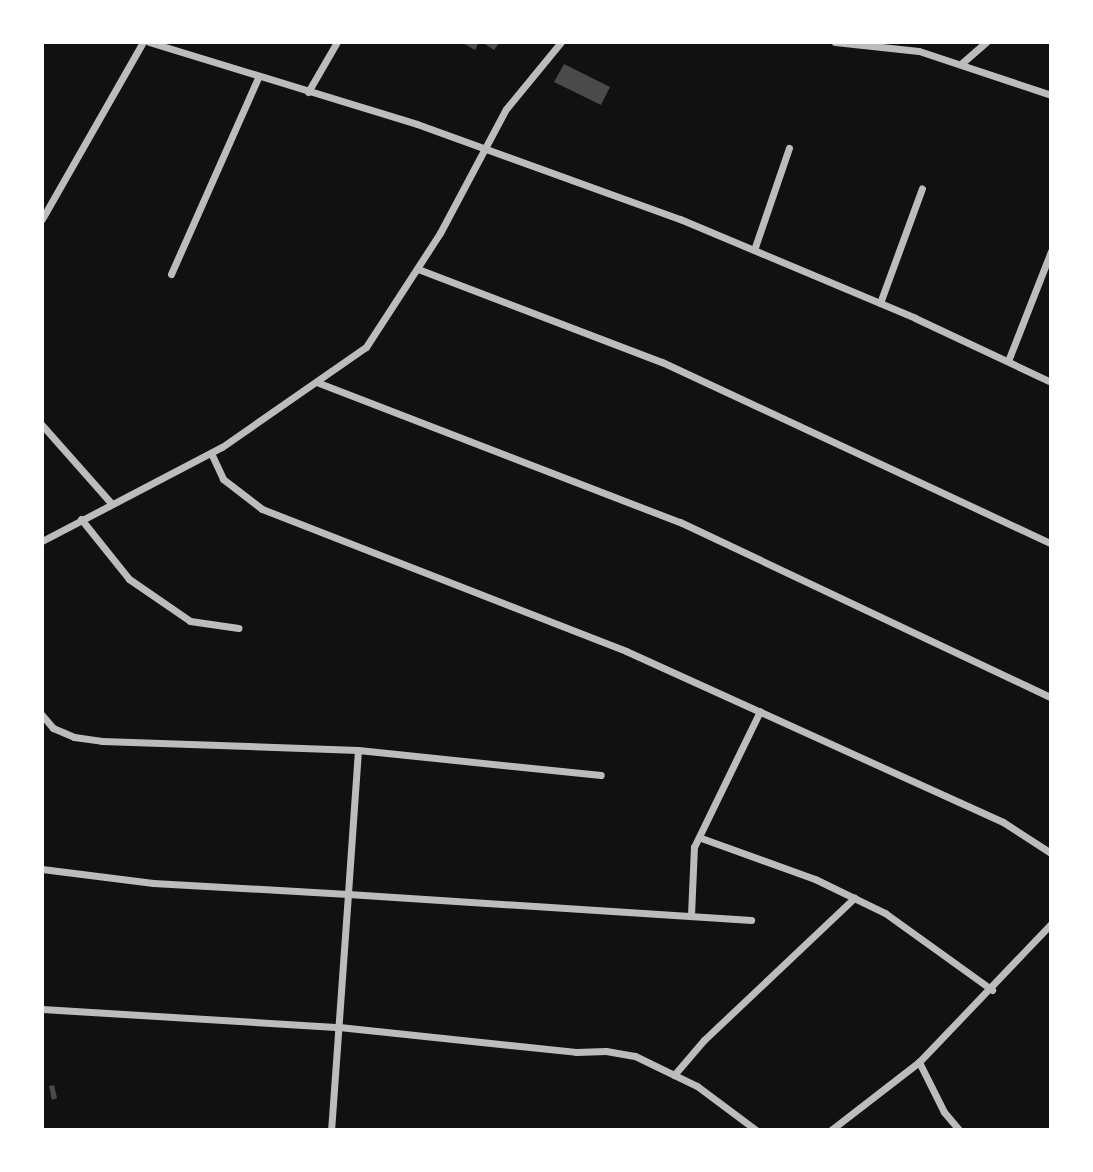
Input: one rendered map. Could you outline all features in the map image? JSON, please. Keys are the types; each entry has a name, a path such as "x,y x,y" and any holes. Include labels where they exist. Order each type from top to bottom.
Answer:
{"street":[{"path":"43,215 143,42"},
{"path":"149,42 485,149 754,250 880,303 1051,382"},
{"path":"173,51 177,42"},
{"path":"308,92 337,42"},
{"path":"42,541 211,453 319,383 366,347 418,269 506,109 561,42"},
{"path":"835,42 919,51 962,63 1051,95"},
{"path":"962,63 986,42"},
{"path":"171,274 258,78"},
{"path":"754,250 789,148"},
{"path":"880,303 922,188"},
{"path":"1008,362 1051,251"},
{"path":"418,269 662,362 1051,542"},
{"path":"319,383 680,522 1051,697"},
{"path":"42,425 111,503"},
{"path":"211,453 223,479 262,509 626,651 1003,822 1051,853"},
{"path":"81,519 129,579 190,621 238,628"},
{"path":"691,915 694,847 701,838 760,711"},
{"path":"42,715 53,728 74,737 102,741 358,750 601,775"},
{"path":"331,1130 358,750"},
{"path":"701,838 854,898 933,944 992,990"},
{"path":"42,869 153,883 751,920"},
{"path":"674,1075 704,1040 854,898"},
{"path":"831,1130 919,1062 992,990 1051,925"},
{"path":"1043,934 1051,942"},
{"path":"42,1009 339,1027 576,1052 606,1051 635,1056 697,1086 756,1130"},
{"path":"919,1062 944,1112 959,1130"}],"building":[{"path":"461,42 479,42 475,50"},
{"path":"482,42 500,42 494,50"},
{"path":"564,64 610,87 601,105 554,82"},
{"path":"54,1085 57,1098 52,1100 49,1086"}]}
